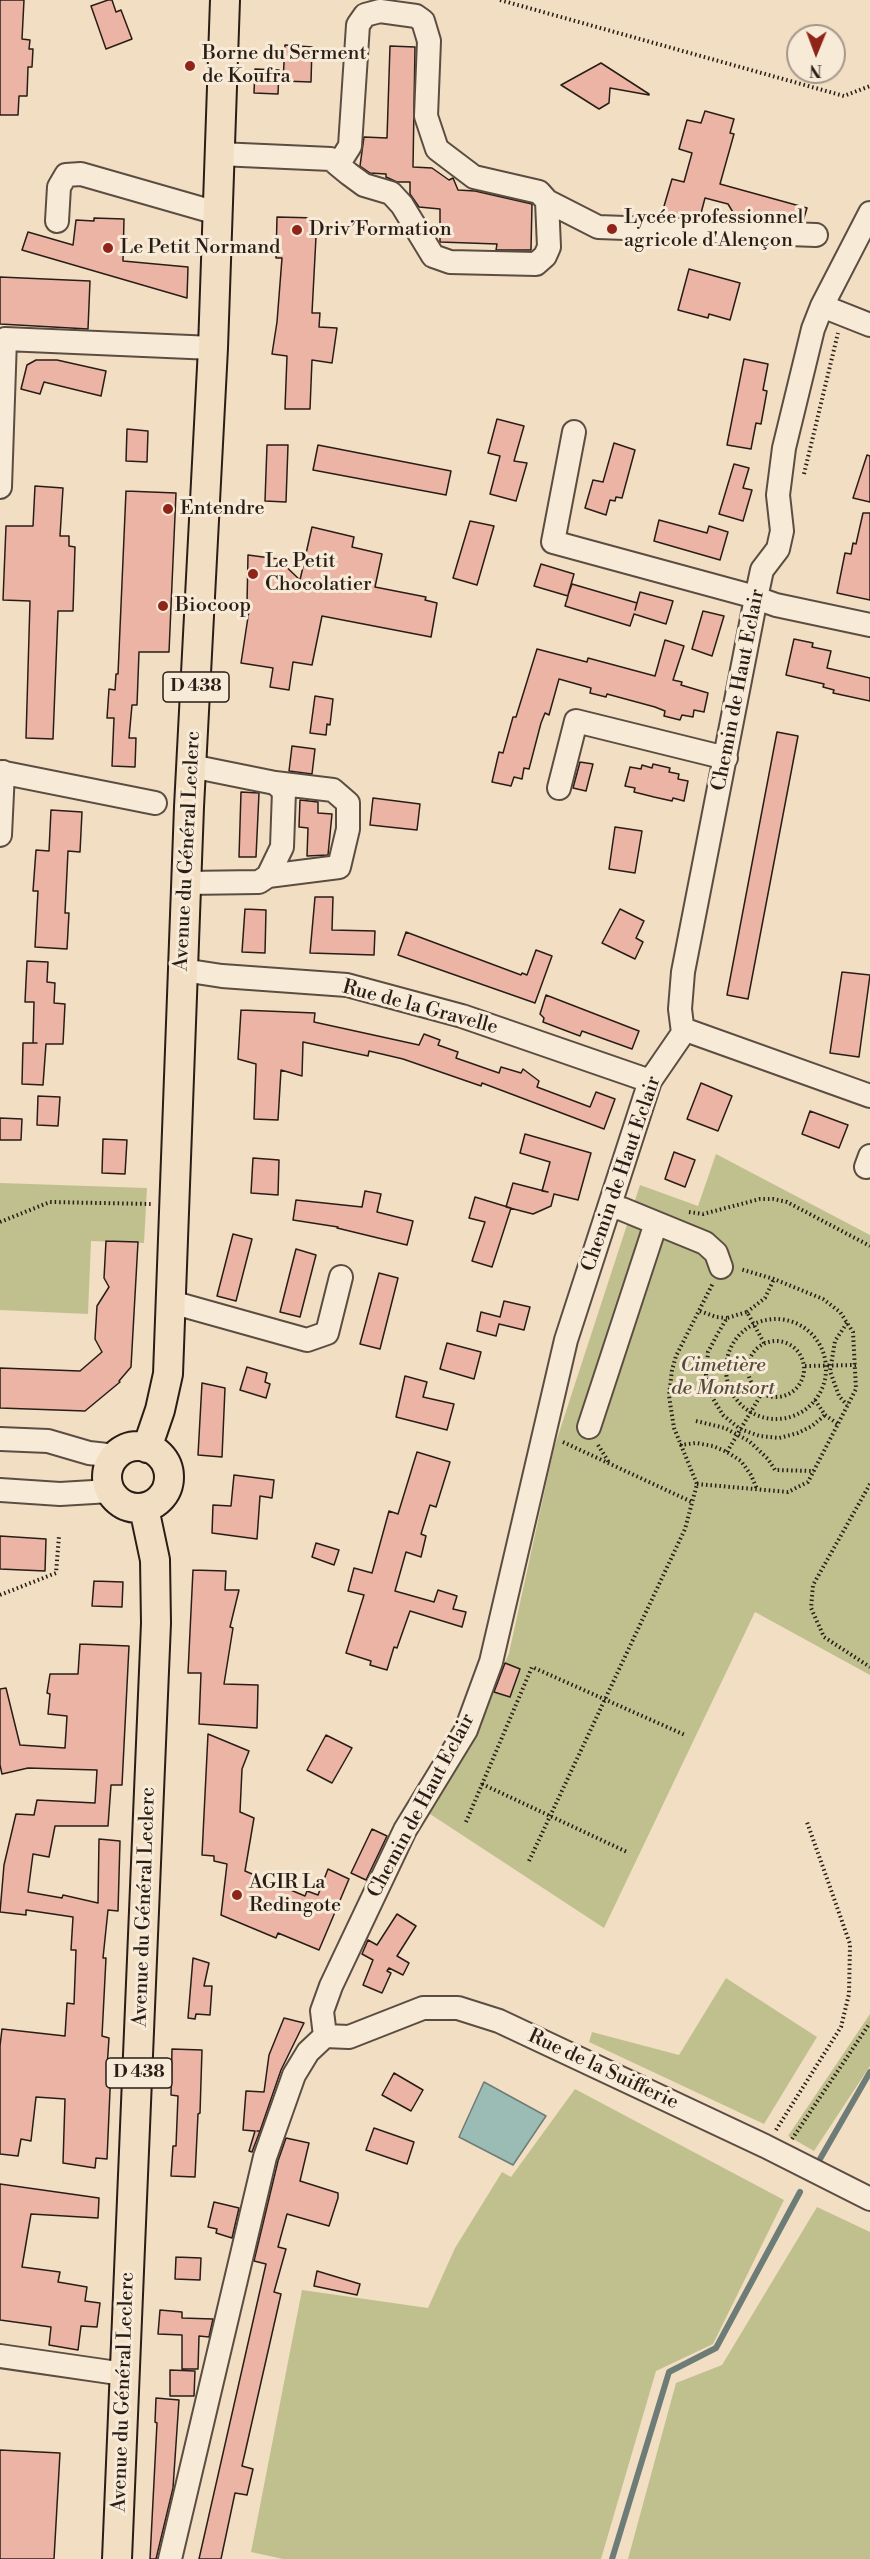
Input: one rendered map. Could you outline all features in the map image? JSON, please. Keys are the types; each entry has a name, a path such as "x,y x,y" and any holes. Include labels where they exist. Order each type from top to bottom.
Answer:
{"main road":[{"name":"Avenue du Général Leclerc","path":"147,1448 160,1410 168,1374 191,766 213,348 225,0"},
{"path":"130,1448 147,1448 162,1458 169,1474 168,1484 160,1499 144,1508 130,1507 119,1501 110,1491 108,1469 116,1456 130,1448"},
{"name":"Avenue du Général Leclerc","path":"117,2559 140,2055 156,1623 155,1560 144,1508"}],"street":[{"path":"338,165 350,146 358,25 365,15 380,11 416,16 423,21 429,41 426,116 437,149 474,177 539,192 548,201 598,227 816,235"},
{"path":"219,154 331,159 364,186 391,193 402,205 433,256 450,262 536,264 545,256 549,247 548,201"},
{"path":"57,221 59,187 66,175 81,174 217,213"},
{"name":"Chemin de Haut Eclair","path":"325,2036 322,2011 331,1986 405,1830 466,1730 491,1662 542,1437 567,1340 650,1081 683,1029 680,1009 683,972 756,598 762,570 778,549 782,531 778,495 784,448 813,329 822,306 870,213"},
{"path":"822,306 870,325"},
{"path":"0,487 5,339 213,348"},
{"path":"574,432 553,542 807,612 870,625"},
{"path":"559,788 576,721 726,758"},
{"path":"186,883 259,882 268,876 339,867 348,829 348,803 333,790 275,783 191,766"},
{"path":"0,835 1,772 155,803"},
{"path":"268,876 282,847 284,791 275,783"},
{"name":"Rue de la Gravelle","path":"183,970 222,976 347,985 462,1016 650,1081"},
{"path":"683,1029 870,1096"},
{"path":"610,1207 622,1209 705,1243 716,1253 721,1267"},
{"path":"589,1428 656,1223"},
{"path":"171,1302 307,1340 327,1333 340,1277"},
{"path":"0,1439 48,1441 89,1453 116,1456"},
{"path":"0,1490 60,1494 110,1491"},
{"name":"Rue de la Suifferie","path":"325,2036 349,2037 423,2008 458,2008 499,2021 765,2146 870,2199"},
{"path":"170,2559 265,2157 294,2074 308,2052 325,2036"},
{"path":"0,2356 124,2374"}],"path":[{"path":"500,0 844,96 870,86"},
{"path":"681,1210 703,1214 760,1199 773,1199 787,1202 870,1246"},
{"path":"0,1222 50,1202 173,1205"},
{"path":"529,1861 685,1529 697,1484 670,1411 672,1370 676,1356 721,1267 774,1279 823,1299 840,1312 853,1332 856,1389 808,1482 788,1492 697,1484"},
{"path":"700,1311 727,1318 747,1312 765,1298 774,1279"},
{"path":"747,1312 764,1343"},
{"path":"727,1318 708,1352 706,1375 712,1397 723,1415 760,1450 775,1470 814,1471"},
{"path":"847,1323 835,1341 828,1366 823,1388 815,1400 800,1413 784,1418 768,1418 751,1412 735,1397 726,1375 727,1359 732,1344 742,1331 753,1324 771,1318 788,1319 804,1326 816,1338 825,1353 828,1366 835,1388 848,1406"},
{"path":"776,1340 794,1345 800,1352 805,1366 803,1380 790,1394 780,1397 762,1394 755,1387 748,1371 752,1353 764,1343 776,1340"},
{"path":"805,1366 856,1365"},
{"path":"727,1452 762,1394"},
{"path":"815,1400 825,1415 838,1424"},
{"path":"696,1421 739,1432 779,1438 812,1426 825,1415"},
{"path":"542,1437 560,1440 692,1503"},
{"path":"681,1444 696,1443 713,1446 727,1452 741,1461 758,1489"},
{"path":"870,1484 813,1585 811,1608 824,1637 870,1667"},
{"path":"0,1595 56,1573 59,1536"},
{"path":"466,1822 532,1667 685,1735"},
{"path":"482,1784 627,1852"},
{"path":"765,2146 841,2027 849,1994 850,1944 807,1822"},
{"path":"788,2145 870,2023"}],"green space":[{"name":"Cimetière de Montsort","path":"716,1154 870,1235 870,1675 755,1612 604,1928 430,1814 470,1747 509,1653 554,1448 640,1185 698,1206"},
{"path":"0,1183 147,1188 144,1243 91,1241 88,1314 0,1310"},
{"path":"726,1978 817,2037 764,2124 589,2042 592,2032 679,2055"},
{"path":"870,2014 870,2066 814,2151 788,2136"},
{"path":"575,2089 784,2200 713,2344 656,2371 601,2559 283,2559 251,2552 302,2290 428,2308 455,2248 502,2172 511,2177"},
{"path":"817,2207 870,2232 870,2559 628,2559 676,2383 722,2365"}],"water":[{"path":"484,2082 546,2116 513,2165 459,2137"}],"building":[{"path":"0,0 24,0 22,39 30,40 29,49 33,49 32,67 28,67 27,96 19,96 18,115 0,115"},
{"path":"112,0 116,12 121,10 132,39 106,49 91,6"},
{"path":"285,45 312,47 311,82 283,81"},
{"path":"390,46 415,47 413,167 432,168 449,180 453,178 458,190 475,191 532,204 531,250 496,250 497,244 440,242 440,209 419,207 410,194 410,182 397,182 386,177 386,174 370,173 360,166 364,137 387,138"},
{"path":"601,63 649,95 610,88 609,103 599,109 561,85"},
{"path":"255,69 279,70 278,94 254,93"},
{"path":"705,111 734,119 730,133 734,134 720,184 807,208 803,221 737,219 728,204 705,198 700,217 662,213 672,179 684,182 692,153 679,149 687,120 701,123"},
{"path":"277,217 317,218 312,313 320,313 319,327 337,328 332,363 312,360 310,409 285,409 287,356 272,354 282,258 276,258"},
{"path":"94,218 124,219 123,261 188,267 187,298 22,250 28,232 73,245 76,220 94,221"},
{"path":"689,269 740,283 730,320 709,314 708,318 678,310"},
{"path":"0,277 90,281 88,329 0,324"},
{"path":"744,359 768,364 763,390 767,391 761,424 756,423 751,449 727,445"},
{"path":"36,360 57,360 106,371 101,396 44,382 40,394 21,389 27,365"},
{"path":"497,419 524,426 514,461 527,463 516,501 490,494 500,456 488,453"},
{"path":"127,429 148,431 147,462 126,461"},
{"path":"614,443 635,450 622,498 616,497 615,501 610,500 606,515 585,508 593,480 603,482"},
{"path":"267,445 288,445 286,502 265,501"},
{"path":"318,445 451,471 446,495 313,470"},
{"path":"867,455 870,456 870,502 853,498"},
{"path":"734,464 749,468 743,488 752,490 743,521 719,514"},
{"path":"35,486 63,488 60,536 69,536 69,546 75,547 73,611 58,611 53,739 26,738 30,601 3,600 6,526 33,526"},
{"path":"126,491 176,493 169,652 139,652 137,705 132,705 129,738 136,738 135,767 112,766 114,718 107,718 109,689 115,690 116,674 118,674"},
{"path":"863,513 870,513 870,600 837,593 845,553 851,554 853,543 856,544"},
{"path":"659,520 707,533 709,526 728,532 720,560 654,541"},
{"path":"470,521 494,526 477,585 453,578"},
{"path":"312,527 354,537 352,547 382,554 375,587 426,597 425,600 437,603 431,637 322,616 312,665 293,662 289,690 270,687 273,668 241,663 250,604 247,604 248,555 278,559 300,580"},
{"path":"541,564 574,574 568,595 572,584 637,603 640,592 673,601 666,624 634,614 630,626 565,606 568,596 534,586"},
{"path":"703,611 724,616 712,656 692,649"},
{"path":"794,639 813,643 812,647 831,651 827,668 870,678 870,701 833,693 834,690 823,687 824,684 786,675"},
{"path":"665,640 684,646 673,680 682,682 681,685 708,693 704,712 694,710 693,717 682,715 680,720 664,716 665,711 655,707 607,694 606,697 590,693 591,688 559,679 549,715 545,713 541,723 529,769 524,768 522,779 514,777 511,786 492,782 499,752 503,753 537,649 587,662 588,658 655,676"},
{"path":"315,696 333,699 330,725 327,724 326,735 310,733"},
{"path":"777,732 798,736 748,999 727,995"},
{"path":"292,746 315,749 312,774 289,771"},
{"path":"580,762 593,764 586,791 573,788"},
{"path":"653,764 670,768 669,772 679,774 678,779 688,781 684,801 673,798 672,801 634,792 635,788 625,786 630,767 641,769 642,765 652,768"},
{"path":"241,792 259,793 256,857 239,857"},
{"path":"373,798 420,804 417,830 370,825"},
{"path":"300,800 318,802 318,813 332,814 328,855 307,856 308,828 299,827"},
{"path":"51,810 82,812 80,852 68,851 65,913 69,913 67,949 35,947 38,891 33,891 36,850 49,851"},
{"path":"615,827 642,831 635,873 609,869"},
{"path":"315,897 333,897 332,930 375,931 374,955 310,953"},
{"path":"245,909 266,910 265,953 242,952"},
{"path":"620,909 644,921 636,938 643,942 635,959 602,943"},
{"path":"406,932 521,975 522,973 527,975 536,950 552,956 535,1003 398,955"},
{"path":"27,961 48,962 47,982 55,983 54,1003 65,1004 63,1044 46,1044 43,1085 22,1084 23,1043 33,1043 34,1002 25,1002"},
{"path":"842,972 870,975 859,1057 830,1053"},
{"path":"546,995 639,1031 632,1049 582,1031 580,1036 543,1022 544,1018 540,1014"},
{"path":"241,1010 315,1013 314,1022 419,1045 424,1034 440,1040 438,1045 458,1052 456,1058 499,1073 501,1067 521,1073 523,1069 539,1081 537,1087 590,1107 596,1092 615,1099 604,1129 482,1083 481,1086 403,1059 369,1051 368,1056 303,1042 302,1076 281,1070 278,1120 254,1119 256,1064 238,1059"},
{"path":"701,1083 732,1096 718,1131 687,1119"},
{"path":"38,1096 60,1097 58,1126 37,1125"},
{"path":"810,1111 848,1125 839,1148 802,1134"},
{"path":"0,1118 22,1119 21,1140 0,1140"},
{"path":"525,1134 591,1153 578,1200 554,1194 551,1206 533,1214 506,1207 513,1183 542,1190 550,1162 520,1153"},
{"path":"103,1139 127,1140 125,1174 102,1173"},
{"path":"674,1152 695,1160 685,1187 665,1179"},
{"path":"253,1158 279,1160 278,1195 251,1193"},
{"path":"365,1191 381,1194 377,1212 413,1221 407,1245 338,1227 293,1220 296,1200 362,1207"},
{"path":"475,1197 511,1208 492,1267 472,1261 485,1222 469,1218"},
{"path":"233,1234 252,1239 236,1301 217,1296"},
{"path":"106,1241 138,1242 131,1367 120,1382 85,1411 0,1408 0,1368 80,1371 102,1352 95,1339 97,1306 109,1287 104,1278"},
{"path":"296,1249 316,1255 300,1317 280,1312"},
{"path":"379,1273 398,1278 380,1349 360,1344"},
{"path":"504,1301 530,1307 524,1330 499,1324 496,1336 477,1331 481,1312 500,1317"},
{"path":"447,1343 481,1352 474,1379 440,1369"},
{"path":"247,1367 267,1373 265,1382 270,1384 266,1398 240,1390"},
{"path":"405,1376 427,1382 423,1397 454,1404 447,1430 396,1417"},
{"path":"202,1383 225,1388 222,1457 198,1455"},
{"path":"417,1452 450,1462 436,1507 430,1505 421,1534 426,1536 421,1557 406,1552 395,1591 434,1602 438,1590 457,1596 453,1609 466,1612 462,1627 410,1611 397,1648 394,1647 387,1670 370,1665 371,1661 346,1653 364,1595 348,1591 354,1568 372,1573 389,1511 398,1514"},
{"path":"234,1475 274,1480 272,1498 260,1496 257,1539 212,1533 213,1505 231,1506"},
{"path":"0,1536 46,1539 45,1571 0,1569"},
{"path":"316,1543 339,1550 334,1565 312,1557"},
{"path":"193,1570 226,1571 225,1590 239,1590 230,1627 233,1628 224,1684 258,1685 257,1728 199,1724 201,1673 188,1673"},
{"path":"94,1581 123,1582 122,1607 92,1606"},
{"path":"80,1644 129,1646 122,1785 111,1785 108,1826 55,1826 49,1857 33,1854 28,1892 62,1898 63,1895 98,1903 99,1839 120,1841 118,1911 108,1910 103,1958 106,1958 102,2036 109,2038 107,2068 111,2068 107,2159 96,2158 95,2168 63,2163 65,2099 36,2097 31,2141 21,2139 18,2156 0,2154 2,2029 65,2036 67,2003 74,2004 76,1950 71,1950 73,1917 26,1910 26,1915 0,1912 4,1865 16,1814 34,1815 37,1800 95,1803 97,1770 28,1768 2,1774 0,1689 6,1688 20,1745 65,1748 67,1716 48,1714 50,1694 47,1693 50,1674 78,1674"},
{"path":"505,1663 520,1669 510,1697 494,1692"},
{"path":"208,1734 249,1751 242,1769 240,1812 254,1818 245,1871 305,1896 307,1891 318,1895 328,1869 349,1879 319,1950 278,1933 276,1938 221,1915 227,1864 214,1861 214,1856 202,1855"},
{"path":"326,1735 352,1748 332,1783 307,1770"},
{"path":"372,1829 387,1836 366,1880 351,1873"},
{"path":"397,1914 416,1926 397,1956 409,1963 403,1975 389,1968 387,1971 391,1973 382,1993 363,1985 373,1960 362,1954 368,1940 377,1945"},
{"path":"193,1958 209,1963 204,1986 212,1986 210,2015 196,2014 195,2019 188,2018"},
{"path":"284,2018 304,2023 281,2070 252,2152 249,2151 255,2131 243,2130 246,2091 264,2092 269,2055"},
{"path":"172,2049 202,2050 195,2177 171,2176 173,2146 176,2146 178,2096 171,2095"},
{"path":"394,2073 423,2090 411,2111 382,2095"},
{"path":"374,2128 414,2142 407,2164 366,2150"},
{"path":"286,2138 309,2143 300,2181 338,2193 338,2198 329,2226 287,2214 278,2247 286,2249 274,2292 281,2294 242,2466 253,2469 247,2495 235,2493 221,2559 199,2559 266,2264 254,2261 278,2161"},
{"path":"0,2184 99,2198 98,2218 31,2214 22,2267 60,2272 58,2282 87,2287 85,2301 100,2303 97,2327 81,2326 78,2350 49,2345 51,2327 0,2320"},
{"path":"214,2202 239,2208 232,2238 216,2233 217,2229 208,2227"},
{"path":"176,2257 201,2258 200,2280 175,2279"},
{"path":"317,2271 360,2284 357,2295 314,2286"},
{"path":"160,2310 182,2312 182,2318 213,2319 209,2337 199,2336 198,2369 182,2369 182,2335 158,2334"},
{"path":"170,2370 195,2371 194,2396 170,2396"},
{"path":"156,2398 179,2400 173,2488 156,2559 150,2559 157,2423 155,2422"},
{"path":"0,2450 60,2453 54,2559 0,2559"}],"waterway":[{"path":"820,2159 870,2072"},
{"path":"612,2559 669,2372 716,2348 800,2192"}],"place":[{"name":"Borne du Serment de Koufra","path":"190,66"},
{"name":"Lycée professionnel agricole d'Alençon","path":"612,229"},
{"name":"Driv’Formation","path":"297,230"},
{"name":"Le Petit Normand","path":"108,248"},
{"name":"Entendre","path":"168,509"},
{"name":"Le Petit Chocolatier","path":"253,574"},
{"name":"Biocoop","path":"163,606"},
{"name":"AGIR La Redingote","path":"237,1895"}]}
